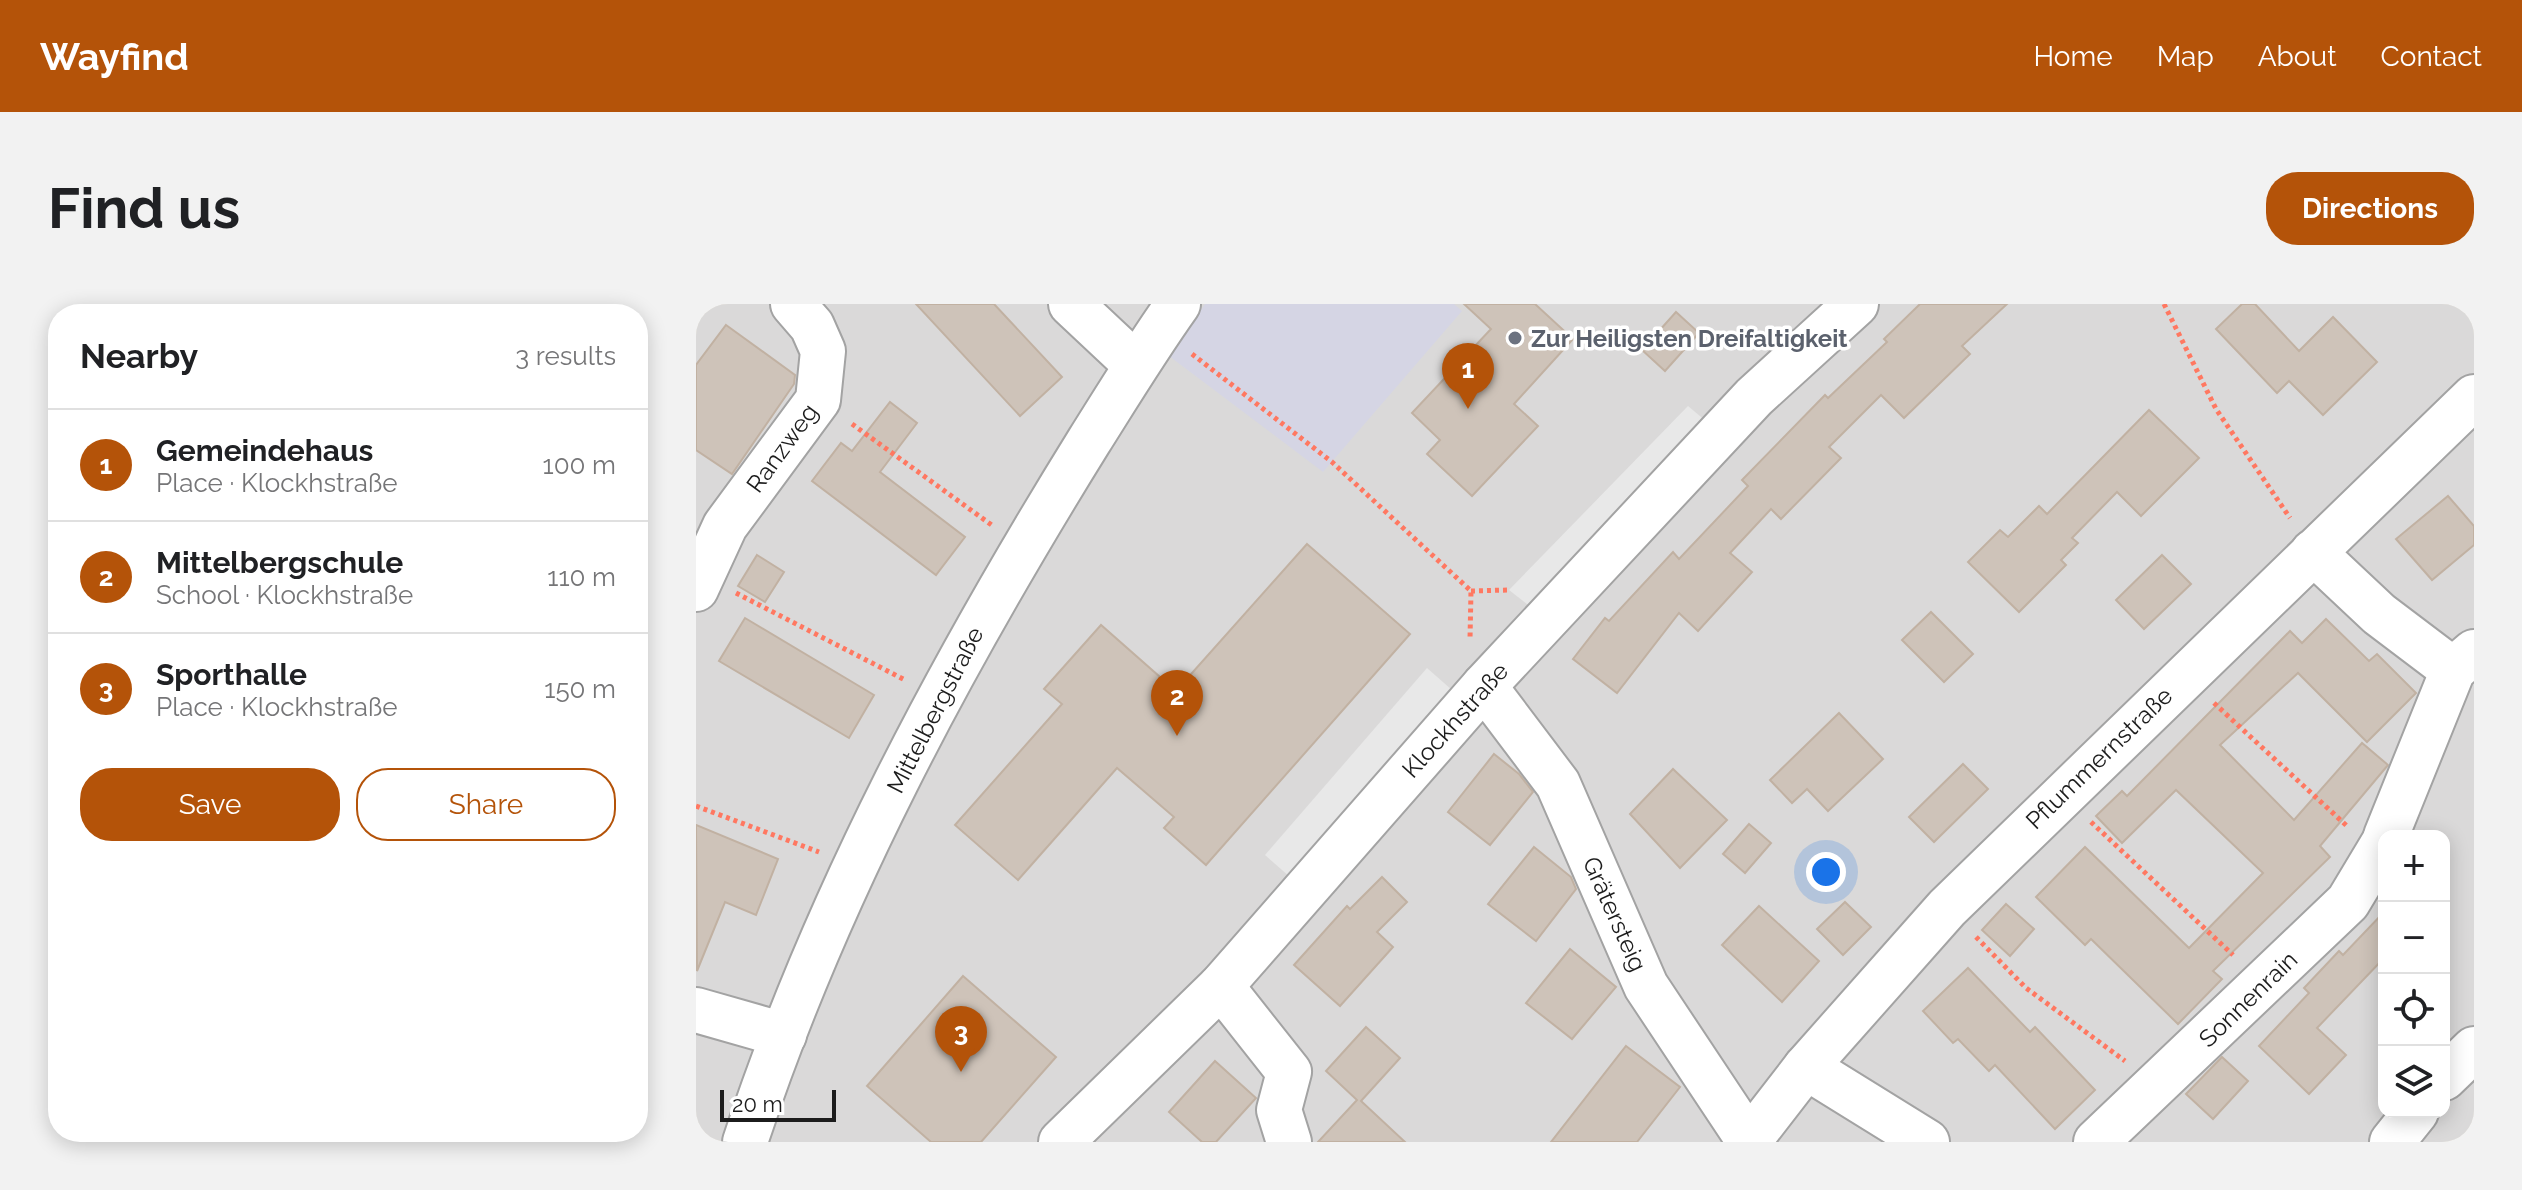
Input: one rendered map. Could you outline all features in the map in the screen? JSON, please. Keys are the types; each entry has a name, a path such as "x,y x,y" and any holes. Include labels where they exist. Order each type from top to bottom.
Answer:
{"street":[{"name":"Ranzweg","path":"700,583 725,526 818,400 823,351 812,326 793,304"},
{"path":"1071,304 1136,365"},
{"name":"Klockhstraße","path":"1061,1142 1221,986 1484,686 1754,397 1856,304"},
{"name":"Mittelbergstraße","path":"745,1142 784,1035 856,866 939,697 1022,547 1169,316"},
{"name":"Pflummernstraße","path":"1748,1141 1806,1067 1947,908 2061,794 2474,397"},
{"name":"Sonnenrain","path":"2313,552 2379,614 2463,661 2389,830"},
{"name":"Grätersteig","path":"1484,686 1558,784 1646,986 1748,1141"},
{"name":"Sonnenrain","path":"2096,1142 2348,902 2378,852"},
{"path":"1221,986 1289,1072 1279,1110 1289,1142"},
{"path":"696,1010 784,1035"},
{"path":"2450,1072 2474,1049"},
{"path":"1806,1067 1927,1142"},
{"path":"2392,1142 2411,1118"}],"path":[{"path":"2164,304 2216,409 2313,552"},
{"path":"1169,316 1471,591 1509,590"},
{"path":"818,400 1022,547"},
{"path":"700,583 939,697"},
{"path":"1471,591 1469,635 1484,686"},
{"path":"2184,676 2378,840"},
{"path":"2061,794 2264,984"},
{"path":"696,806 856,866"},
{"path":"1947,908 2026,988 2157,1085"}],"shaded area":[{"path":"696,304 2474,304 2474,1142 696,1142"},
{"path":"1205,304 1454,304 1462,311 1323,472 1169,356"},
{"path":"1688,406 1720,433 1546,619 1509,590"},
{"path":"1427,668 1452,690 1290,877 1265,855"}],"building":[{"path":"916,304 994,304 1062,377 1020,416"},
{"path":"1464,304 1535,304 1573,339 1514,404 1538,426 1472,496 1427,454 1440,440 1412,413 1491,329"},
{"path":"1920,304 2007,304 1962,346 1970,354 1904,418 1881,395 1829,447 1841,458 1781,519 1771,509 1730,553 1752,572 1698,631 1679,613 1617,693 1573,659 1605,618 1609,621 1673,552 1679,559 1748,486 1742,480 1825,395 1828,398 1887,342 1884,339"},
{"path":"2242,304 2255,304 2299,351 2333,317 2377,362 2323,415 2289,381 2277,393 2216,329"},
{"path":"1676,312 1699,333 1665,371 1642,350"},
{"path":"726,325 795,375 794,384 732,474 696,450 696,365"},
{"path":"890,402 917,423 880,472 965,537 936,575 812,481 841,443 852,451"},
{"path":"2149,410 2199,458 2141,516 2117,492 2072,538 2078,543 2061,560 2066,565 2019,612 1968,562 2000,530 2008,537 2039,506 2047,514"},
{"path":"2448,496 2474,526 2474,545 2432,580 2396,539"},
{"path":"1307,544 1410,634 1206,865 1164,828 1174,817 1117,768 1018,880 955,825 1062,704 1044,689 1101,625 1176,691"},
{"path":"757,555 784,572 765,602 738,586"},
{"path":"2162,555 2191,584 2144,629 2116,600"},
{"path":"1931,612 1973,654 1944,682 1902,640"},
{"path":"745,618 874,695 849,738 719,661"},
{"path":"2326,619 2369,661 2377,654 2416,693 2367,742 2298,673 2220,745 2294,820 2362,743 2388,765 2320,846 2330,857 2213,971 2222,979 2178,1024 2091,939 2085,945 2036,897 2085,847 2189,948 2263,873 2176,790 2122,843 2096,816 2122,791 2127,796 2290,631 2302,643"},
{"path":"1839,713 1883,759 1828,811 1807,789 1792,803 1770,780"},
{"path":"1494,754 1519,774 1533,792 1490,845 1448,812"},
{"path":"1963,764 1988,789 1934,842 1909,817"},
{"path":"1673,769 1727,820 1680,868 1630,814"},
{"path":"1749,824 1771,843 1745,873 1723,854"},
{"path":"696,825 778,859 756,915 725,902 697,971"},
{"path":"1534,847 1571,877 1576,889 1536,941 1488,904"},
{"path":"1382,877 1407,902 1377,932 1393,947 1340,1006 1294,965 1347,906 1350,909"},
{"path":"1845,902 1871,927 1843,955 1817,929"},
{"path":"2006,904 2034,929 2010,956 1982,930"},
{"path":"1759,906 1819,961 1782,1002 1722,945"},
{"path":"2378,918 2378,964 2317,1028 2346,1055 2309,1094 2259,1046 2309,993 2304,988 2339,951 2343,955"},
{"path":"1570,949 1616,987 1572,1039 1526,1003"},
{"path":"1968,968 2030,1032 2035,1027 2095,1090 2055,1129 1995,1065 1989,1071 1958,1039 1953,1043 1923,1011"},
{"path":"963,976 1056,1057 981,1142 931,1142 867,1086"},
{"path":"1366,1027 1400,1058 1361,1101 1405,1142 1318,1142 1357,1100 1326,1071"},
{"path":"1626,1046 1680,1087 1637,1142 1551,1142"},
{"path":"2222,1057 2248,1081 2213,1119 2186,1094"},
{"path":"1215,1061 1256,1098 1216,1142 1202,1142 1169,1112"}],"place":[{"name":"Zur Heiligsten Dreifaltigkeit","path":"1515,338"},
{"name":"Gemeindehaus","path":"1468,409"},
{"name":"Mittelbergschule","path":"1177,736"},
{"name":"Sporthalle","path":"961,1072"}]}
